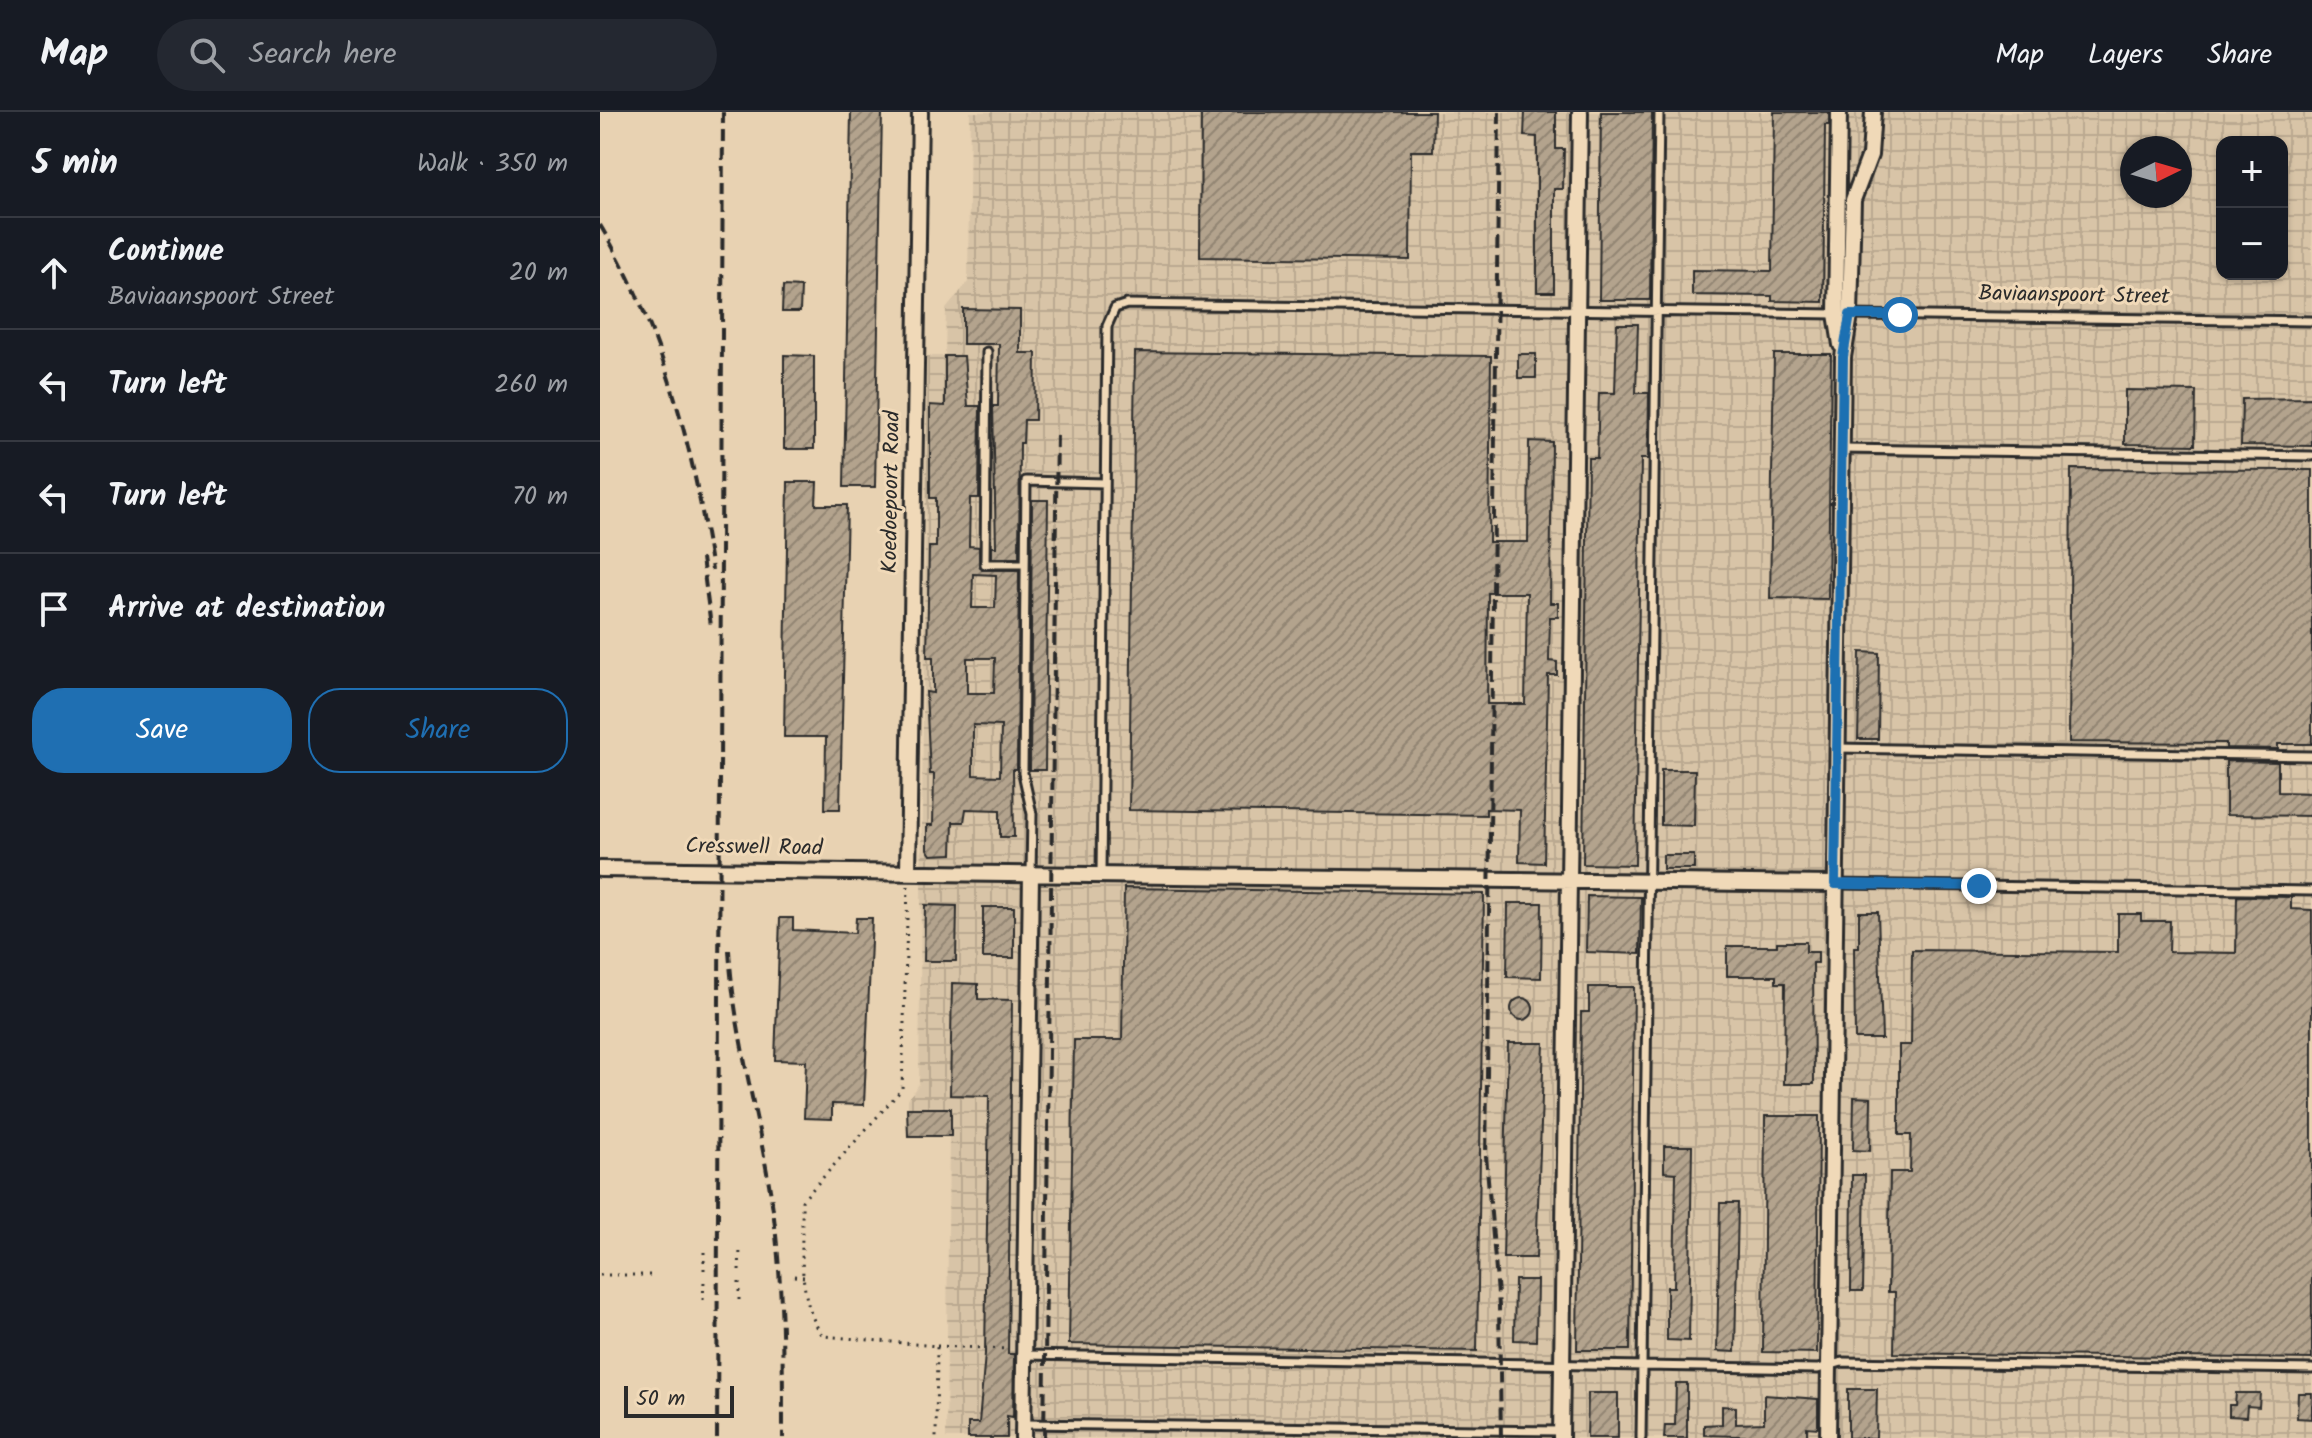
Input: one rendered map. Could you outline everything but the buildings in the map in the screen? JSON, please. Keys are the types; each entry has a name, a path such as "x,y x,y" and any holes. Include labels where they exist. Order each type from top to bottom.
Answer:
{"street":[{"name":"Koedoepoort Road","path":"908,872 920,112"},
{"path":"1561,1434 1580,112"},
{"path":"1828,1438 1843,357 1839,112"},
{"path":"1843,314 1853,200 1870,155 1873,112"},
{"name":"Cresswell Road","path":"600,869 1835,884"},
{"path":"1024,1431 1031,874"}],"lane":[{"path":"1641,1438 1659,112"},
{"name":"Baviaanspoort Street","path":"1105,483 1107,326 1111,312 1119,305 2312,321"},
{"path":"987,352 985,564 1025,564"},
{"path":"1842,449 2312,456"},
{"path":"1031,874 1032,814 1023,773 1026,481 1105,483 1101,874"},
{"path":"1837,748 2312,756"},
{"path":"1835,884 2312,891"},
{"path":"1025,1352 1818,1369 1842,1362 2312,1369"},
{"path":"1024,1431 1561,1434"}],"path":[{"path":"908,872 902,1089 802,1201 804,1290 815,1326 823,1336 1025,1352"},
{"path":"739,1270 740,1250"},
{"path":"704,1251 704,1270"},
{"path":"600,1275 650,1275"},
{"path":"794,1276 804,1277"},
{"path":"703,1300 704,1281"},
{"path":"739,1281 739,1300"},
{"path":"936,1438 937,1346"}],"shaded area":[{"path":"970,112 2312,112 2312,1438 946,1438 949,1137 908,1136 908,1099 919,1084 927,356 945,356 946,309 968,282"}],"railway":[{"path":"717,1438 723,112"},
{"path":"1499,112 1486,1156 1499,1306 1501,1438"},
{"path":"600,225 642,307 673,392 695,480 712,570"},
{"path":"1044,1438 1057,432"},
{"path":"702,558 711,626"},
{"path":"729,950 736,1012 775,1226 782,1316 783,1438"}],"route":[{"path":"1900,315 1850,315 1843,357 1835,884 1979,886"}]}
